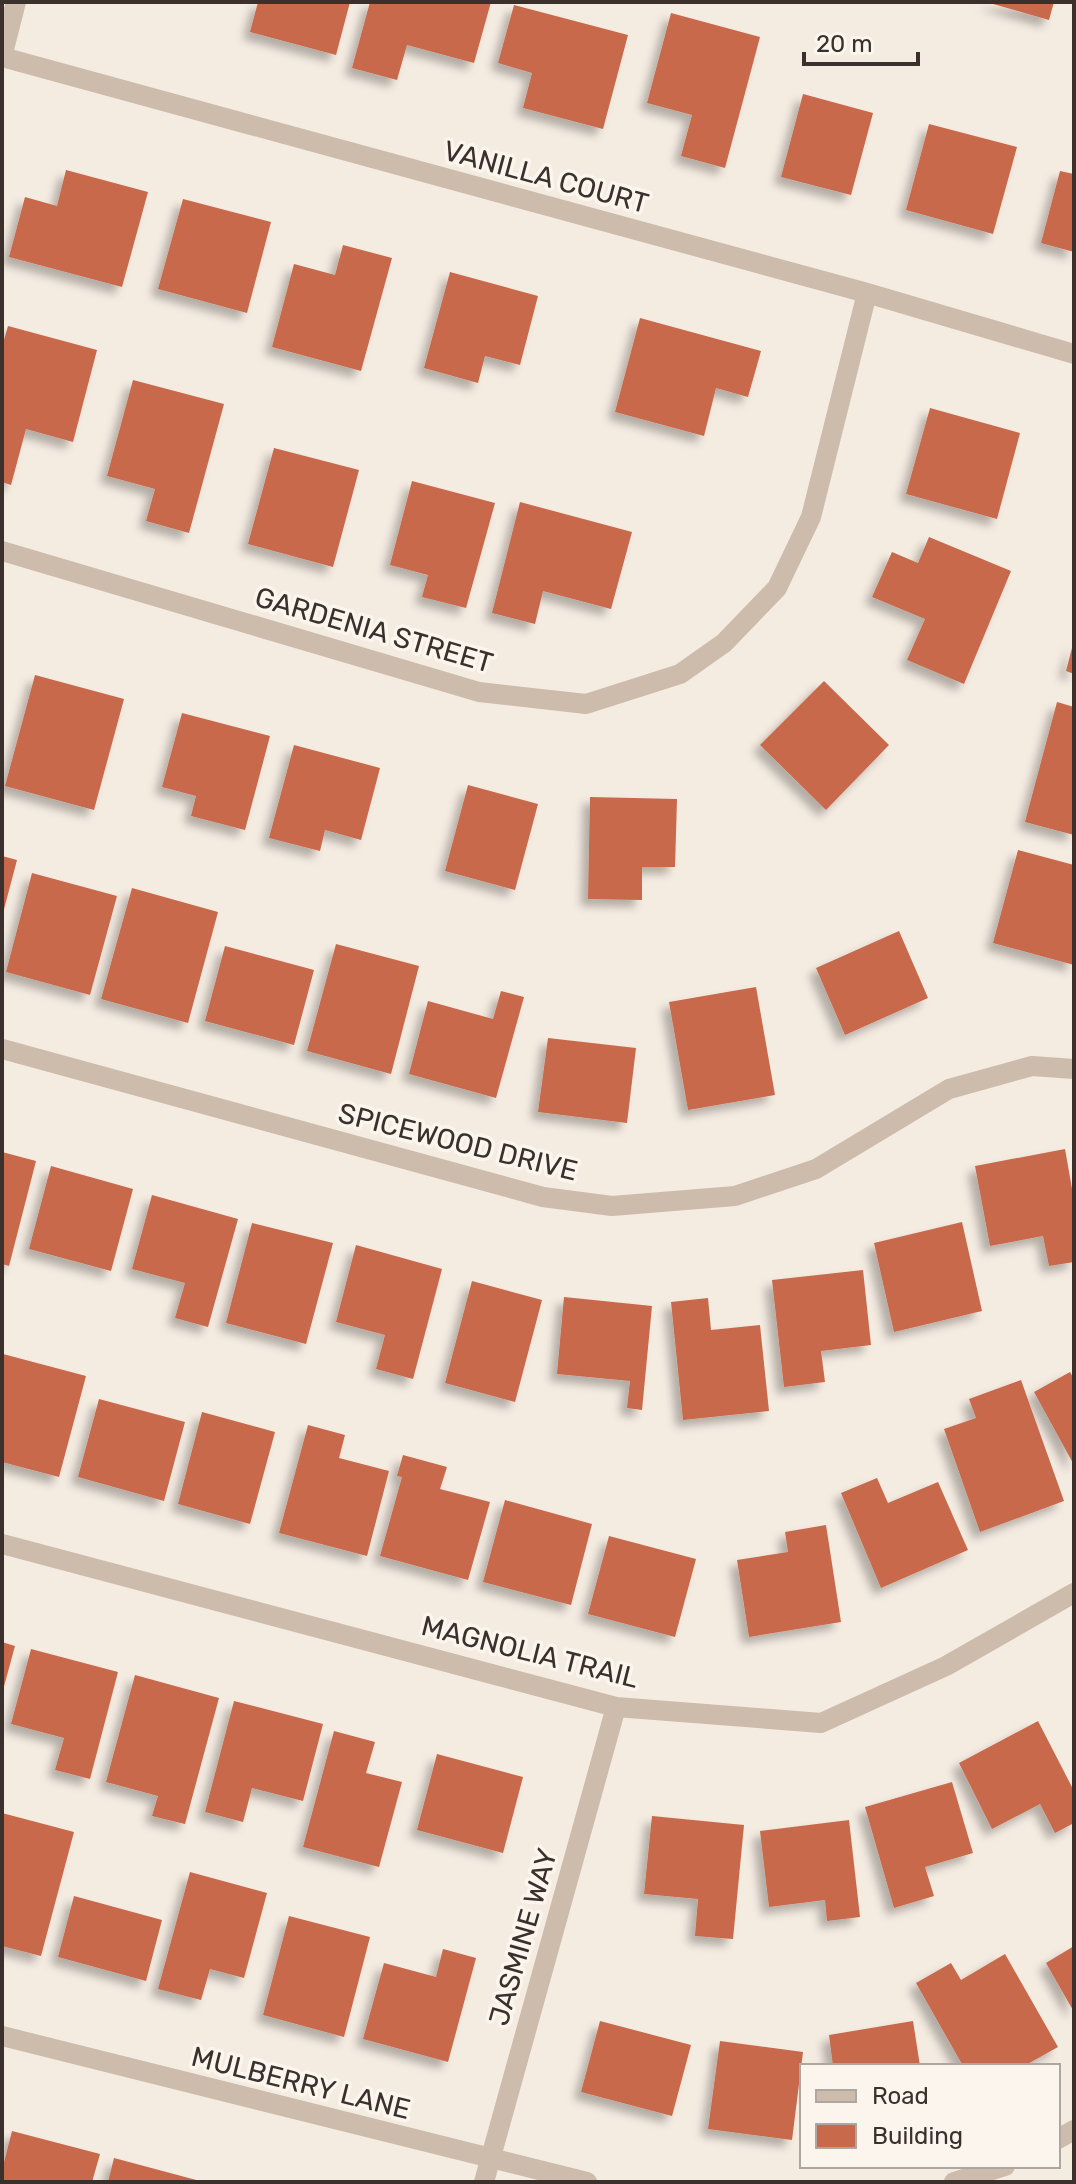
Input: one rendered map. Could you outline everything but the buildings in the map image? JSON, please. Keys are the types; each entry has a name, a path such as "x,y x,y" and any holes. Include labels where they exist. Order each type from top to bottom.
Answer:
{"street":[{"path":"2,57 16,2"},
{"name":"VANILLA COURT","path":"2,57 867,293 1074,354"},
{"name":"GARDENIA STREET","path":"2,551 479,692 586,704 680,674 724,643 777,588 811,517 867,293"},
{"name":"SPICEWOOD DRIVE","path":"2,1049 543,1197 612,1206 735,1196 816,1169 949,1089 1032,1066 1074,1069"},
{"name":"MAGNOLIA TRAIL","path":"2,1544 616,1707 821,1723 946,1666 1074,1593"},
{"name":"JASMINE WAY","path":"484,2182 616,1707"},
{"name":"MULBERRY LANE","path":"2,2036 587,2182"},
{"path":"954,2182 999,2168"}]}
